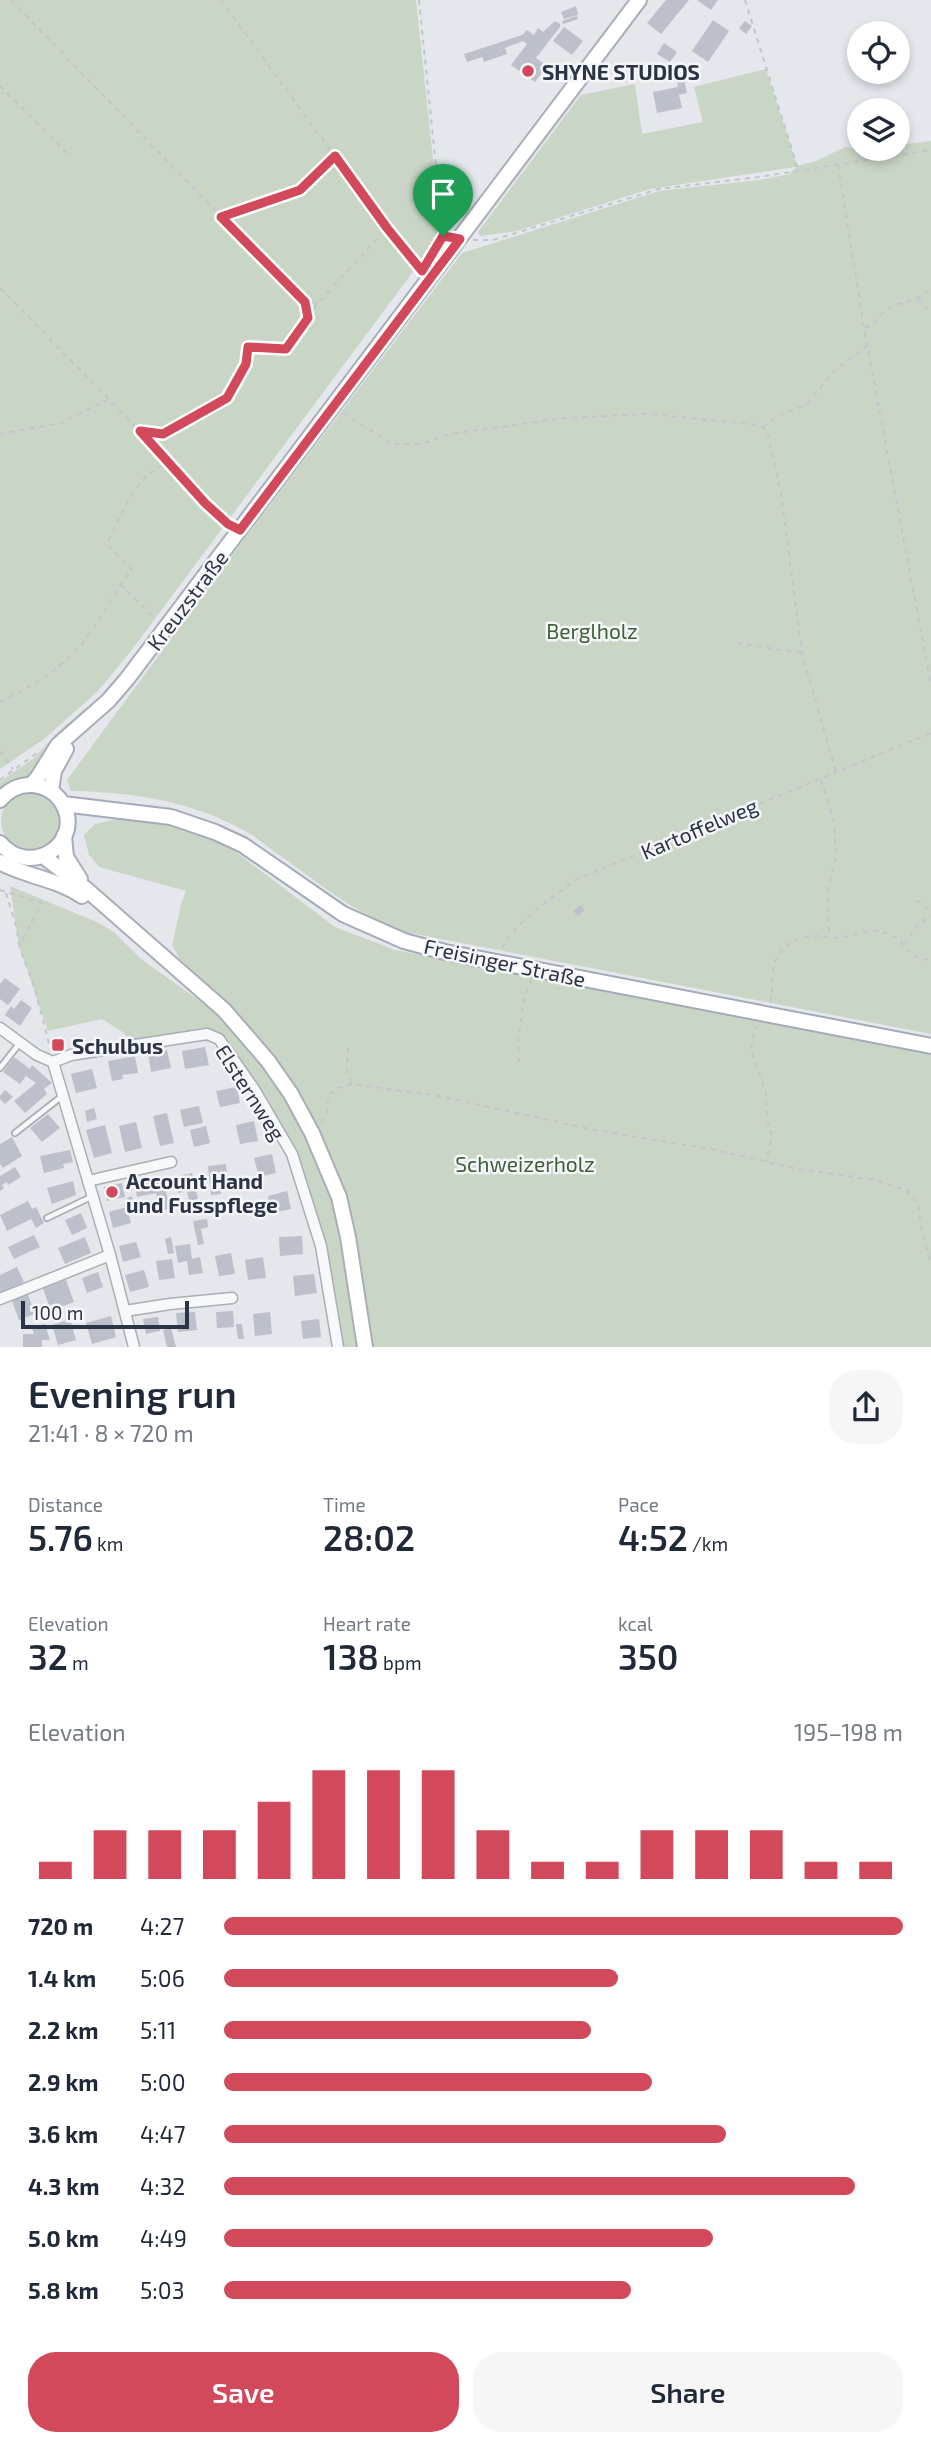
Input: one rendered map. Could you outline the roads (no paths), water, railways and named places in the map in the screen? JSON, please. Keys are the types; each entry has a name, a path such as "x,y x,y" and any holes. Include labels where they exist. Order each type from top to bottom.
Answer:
{"main road":[{"name":"Kreuzstraße","path":"31,785 58,745 83,726 127,679 639,0"},
{"name":"Kreuzstraße","path":"51,791 54,771 60,758 83,726"},
{"path":"0,800 11,789 31,785 51,791 63,804 66,857 86,889"},
{"name":"Freisinger Straße","path":"63,804 171,817 215,832 243,845 316,897 362,924 404,941 495,962 931,1046"},
{"path":"0,843 10,853 21,858 43,856 56,848 66,830 106,810"},
{"path":"43,856 86,889 224,1010 268,1061 291,1094 312,1133 339,1197 365,1347"},
{"path":"0,863 27,875 68,887 127,926"}],"street":[{"path":"0,1028 37,1055 53,1062 134,1347"},
{"name":"Elsternweg","path":"53,1062 83,1053 207,1034 219,1039 254,1088 292,1154 321,1246 338,1347"},
{"path":"88,1181 171,1162"},
{"path":"0,1300 110,1255"},
{"path":"125,1311 232,1298"}],"lane":[{"path":"0,1068 20,1043"},
{"path":"15,1133 64,1095"},
{"path":"47,1218 92,1196"}],"place":[{"name":"SHYNE STUDIOS","path":"528,71"},
{"name":"Schulbus","path":"58,1045"},
{"name":"Account Hand und Fusspflege","path":"112,1192"}],"park label":[{"name":"Berglholz","path":"592,630"},
{"name":"Schweizerholz","path":"525,1163"}]}
